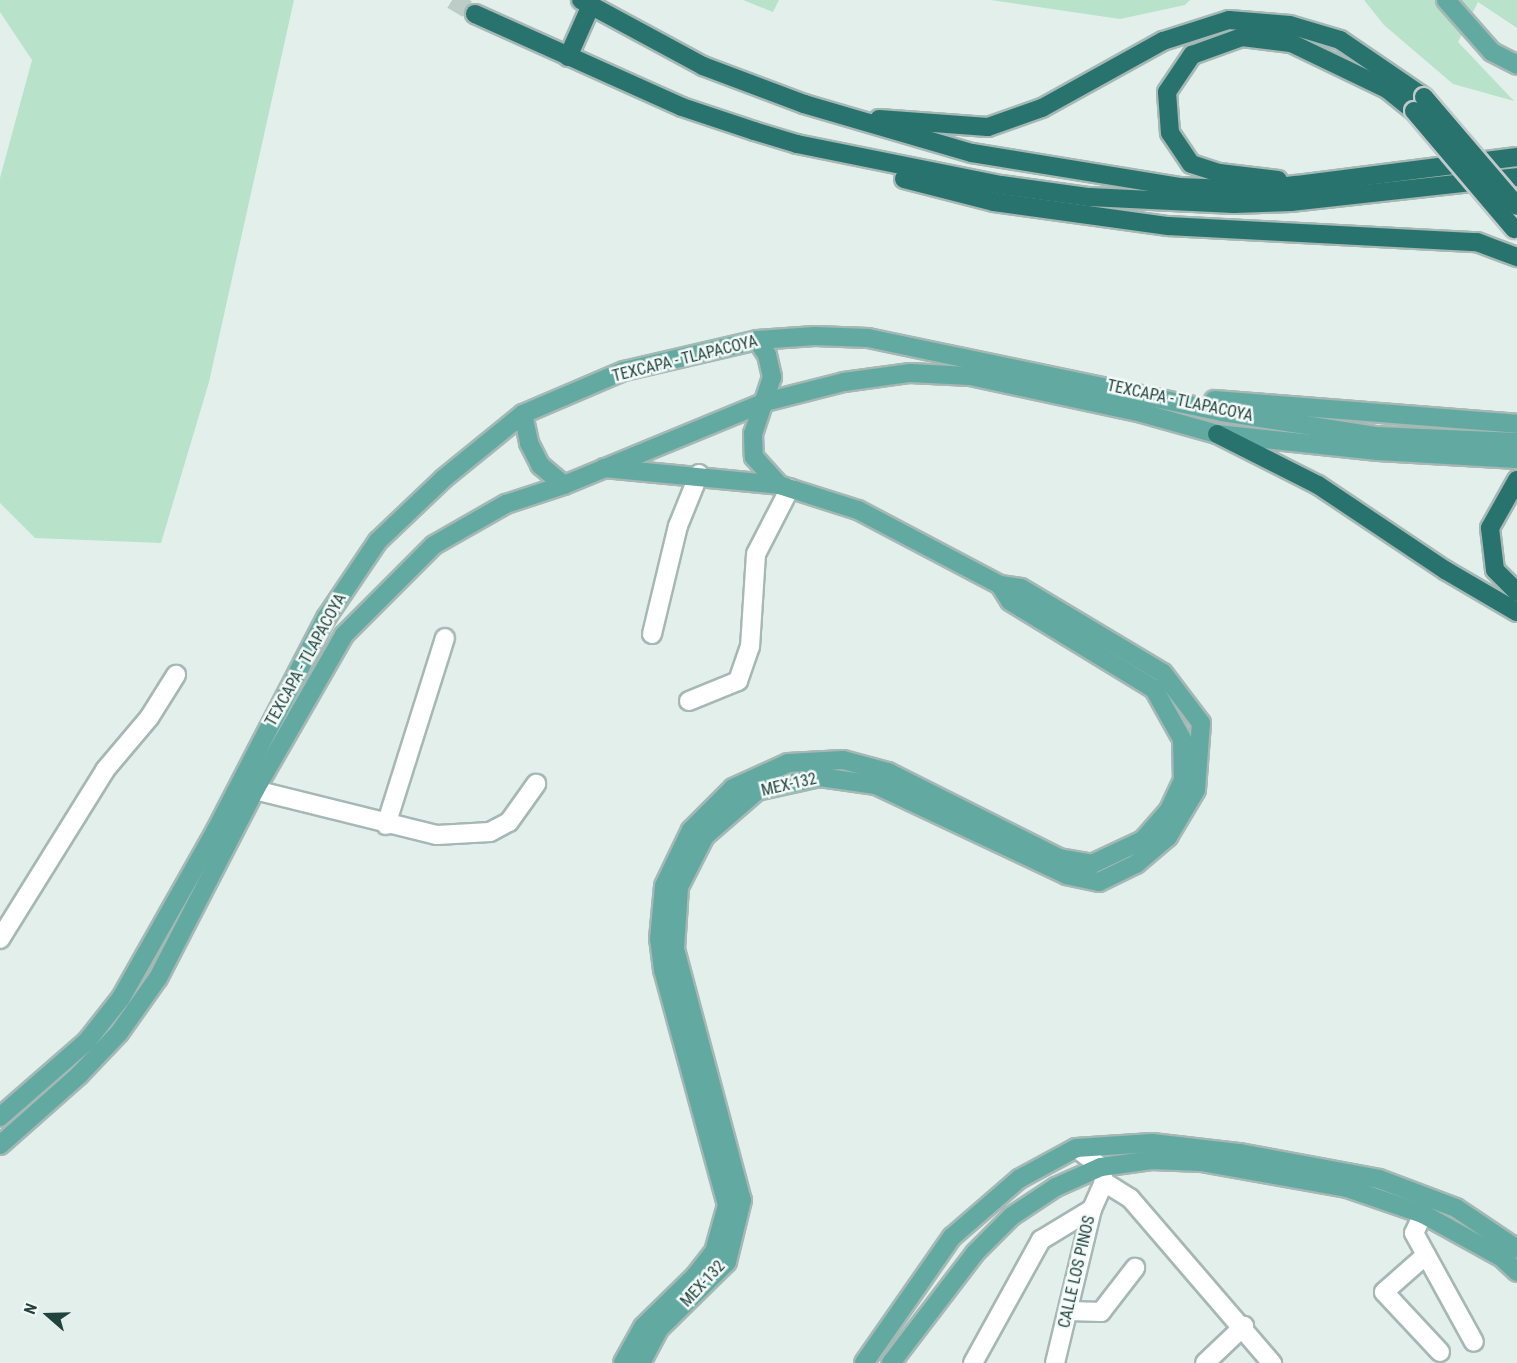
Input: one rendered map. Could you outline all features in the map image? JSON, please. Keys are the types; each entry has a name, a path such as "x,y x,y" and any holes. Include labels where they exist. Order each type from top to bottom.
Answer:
{"highway":[{"path":"568,57 586,3 703,66 843,116 972,153 1179,187 1256,190 1517,157"},
{"path":"475,14 682,107 797,144 1001,185 1155,202 1292,202 1517,177"},
{"path":"843,116 988,127 1042,108 1163,41 1229,20 1290,24 1340,40 1419,104 1517,206"},
{"path":"1304,183 1219,173 1191,164 1170,134 1167,92 1192,55 1242,36 1291,43 1419,104 1516,231"},
{"path":"797,144 832,160 994,202 1168,226 1477,242 1517,257"},
{"path":"1217,434 1318,485 1445,570 1517,612"},
{"path":"1517,480 1490,528 1495,570 1517,592"}],"main road":[{"path":"1446,0 1492,52 1517,65"},
{"name":"TEXCAPA - TLAPACOYA","path":"0,1117 87,1041 121,998 216,830 326,618 378,541 443,478 523,414 624,371 757,340 815,336 868,338 1155,395 1222,412 1375,436 1517,442"},
{"path":"757,340 767,355 772,377 753,434 754,457 784,486"},
{"name":"TEXCAPA - TLAPACOYA","path":"0,1145 79,1075 119,1032 158,978 255,790 344,635 383,592 434,545 506,504 564,485 765,402 844,382 910,373 970,376 1142,413 1217,434 1378,451 1517,459"},
{"path":"1155,395 1517,424"},
{"path":"523,414 529,443 540,465 564,485"},
{"name":"MEX-132","path":"604,468 699,474 784,486 858,510 1000,585 1021,588 1163,674 1201,723 1196,790 1168,837 1136,864 1099,882 1067,876 876,785 820,777 758,791 705,836 679,887 675,949 742,1200 727,1262 659,1329 641,1363"},
{"name":"MEX-132","path":"623,1363 643,1327 695,1276 714,1252 726,1205 663,970 660,939 664,886 691,830 733,788 788,763 832,760 888,772 1059,858 1092,864 1143,840 1169,810 1183,780 1182,739 1154,689 1010,601 1000,585"},
{"path":"864,1363 952,1237 1019,1179 1076,1148 1152,1143 1240,1152 1378,1179 1456,1208 1517,1249"},
{"path":"891,1363 975,1253 1012,1216 1056,1186 1152,1160 1201,1162 1347,1188 1423,1214 1501,1257 1517,1272"}],"street":[{"path":"652,634 678,526 699,474"},
{"path":"689,701 738,681 750,647 756,554 784,486"},
{"path":"386,825 445,638"},
{"path":"0,939 105,770 149,718 176,675"},
{"path":"255,790 386,825 437,835 490,832 509,822 536,784"},
{"path":"1076,1148 1102,1175 1130,1198 1244,1326 1272,1363"},
{"name":"CALLE LOS PINOS","path":"1055,1363 1070,1311 1092,1209 1102,1175"},
{"path":"973,1363 1041,1240 1092,1209"},
{"path":"1423,1214 1414,1233 1474,1342"},
{"path":"1426,1254 1384,1292 1440,1352"},
{"path":"1070,1311 1101,1312 1135,1269"},
{"path":"1205,1363 1244,1326"}],"green space":[{"path":"0,0 294,0 209,382 161,543 35,538 0,503 0,178 32,60 0,12"},
{"path":"743,0 779,0 773,12"},
{"path":"991,0 1190,0 1185,5 1120,19"},
{"path":"1364,0 1517,0 1517,28 1478,2 1458,42 1514,101 1453,84 1384,25"}],"tunnel":[{"path":"452,0 475,14"}]}
